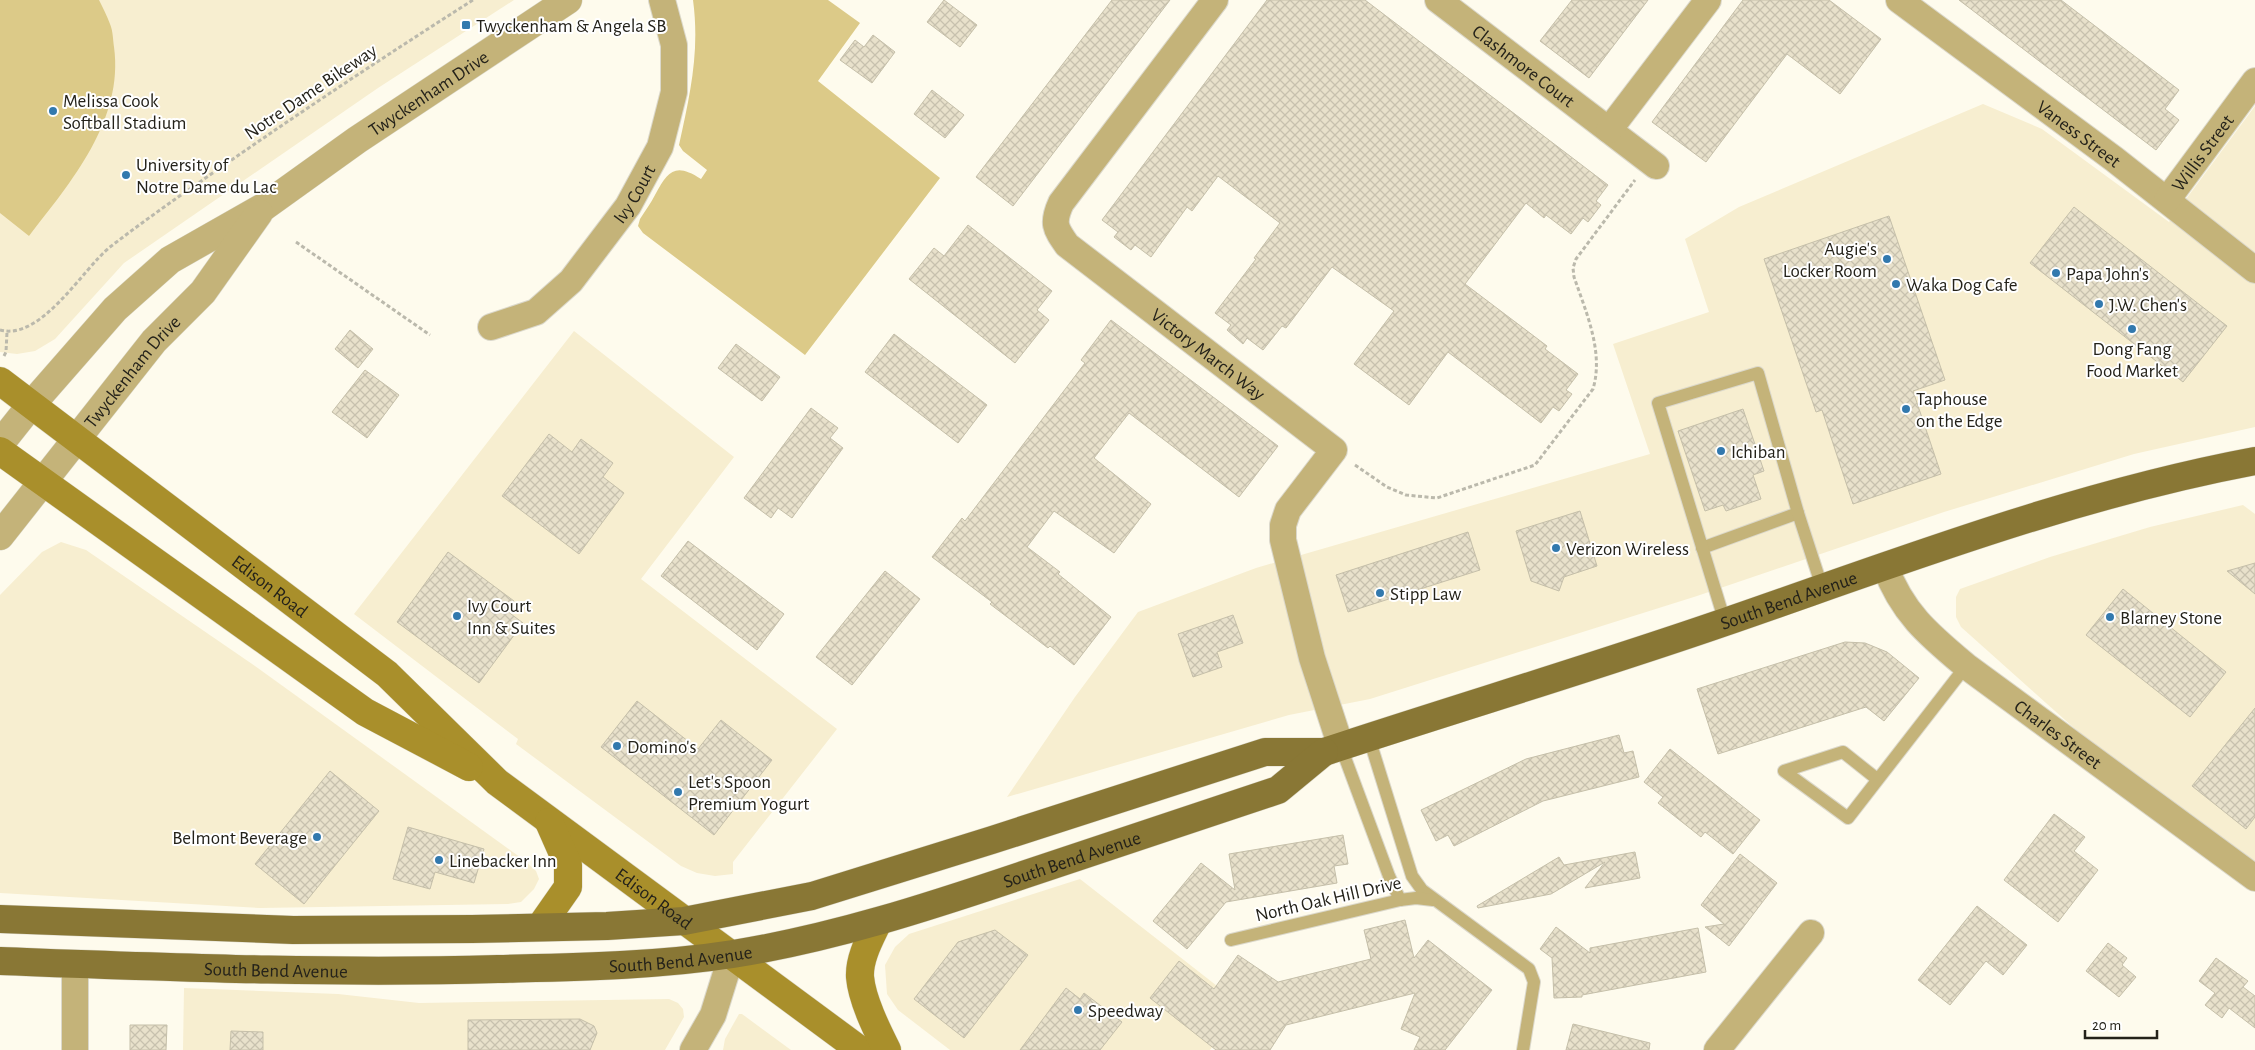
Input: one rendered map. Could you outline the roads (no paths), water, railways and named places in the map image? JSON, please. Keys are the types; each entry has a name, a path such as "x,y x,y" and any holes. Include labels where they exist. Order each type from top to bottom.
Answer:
{"main road":[{"name":"Edison Road","path":"0,381 387,674 497,782 860,1050"},
{"name":"Edison Road","path":"0,451 365,712 497,782"},
{"name":"South Bend Avenue","path":"0,919 293,930 540,927 684,921 812,896 1264,752 1332,749 1369,738 1725,622 1822,587 2140,485 2255,461"},
{"name":"South Bend Avenue","path":"0,961 356,971 449,971 595,967 667,962 732,954 800,942 878,922 1278,790 1332,749"},
{"path":"540,927 568,887 568,865 548,821"},
{"path":"878,922 866,946 860,977 874,1024 887,1050"}],"street":[{"name":"Twyckenham Drive","path":"0,444 31,404 115,309 170,260 264,206 357,140 568,0"},
{"name":"Ivy Court","path":"491,327 536,312 571,281 628,206 660,147 674,92 674,45 662,0"},
{"name":"Victory March Way","path":"1214,0 1061,202 1056,214 1055,225 1067,246 1334,450 1288,510 1283,540 1332,749"},
{"name":"Clashmore Court","path":"1438,0 1653,163"},
{"path":"1609,130 1708,0"},
{"name":"Vaness Street","path":"1899,0 2167,200 2255,270"},
{"name":"Willis Street","path":"2167,200 2255,81"},
{"name":"Twyckenham Drive","path":"0,536 154,341 203,292 264,206"},
{"name":"Charles Street","path":"1886,566 1891,582 1906,609 1932,637 1966,666 2255,878"},
{"path":"1717,1050 1811,933"},
{"path":"693,1050 713,1015 732,954"},
{"path":"75,964 75,1050"}],"lane":[{"path":"1725,622 1658,404 1758,373 1798,513 1822,587"},
{"path":"1702,548 1798,513"},
{"path":"1877,779 1843,752 1784,771 1848,818 1966,666"},
{"path":"1369,738 1412,876 1422,890 1433,900 1458,915 1529,969 1534,982 1523,1050"},
{"path":"1332,749 1400,900"},
{"name":"North Oak Hill Drive","path":"1231,940 1400,900 1416,898 1433,900"}],"place":[{"name":"Twyckenham & Angela SB","path":"466,25"},
{"name":"Melissa Cook Softball Stadium","path":"53,111"},
{"name":"University of Notre Dame du Lac","path":"126,175"},
{"name":"Augie's Locker Room","path":"1887,259"},
{"name":"Papa John's","path":"2056,273"},
{"name":"Waka Dog Cafe","path":"1896,284"},
{"name":"J.W. Chen's","path":"2099,304"},
{"name":"Dong Fang Food Market","path":"2132,329"},
{"name":"Taphouse on the Edge","path":"1906,409"},
{"name":"Ichiban","path":"1721,451"},
{"name":"Verizon Wireless","path":"1556,548"},
{"name":"Stipp Law","path":"1380,593"},
{"name":"Ivy Court Inn & Suites","path":"457,616"},
{"name":"Blarney Stone","path":"2110,617"},
{"name":"Domino's","path":"617,746"},
{"name":"Let's Spoon Premium Yogurt","path":"678,792"},
{"name":"Belmont Beverage","path":"317,837"},
{"name":"Linebacker Inn","path":"439,860"},
{"name":"Speedway","path":"1078,1010"}]}
